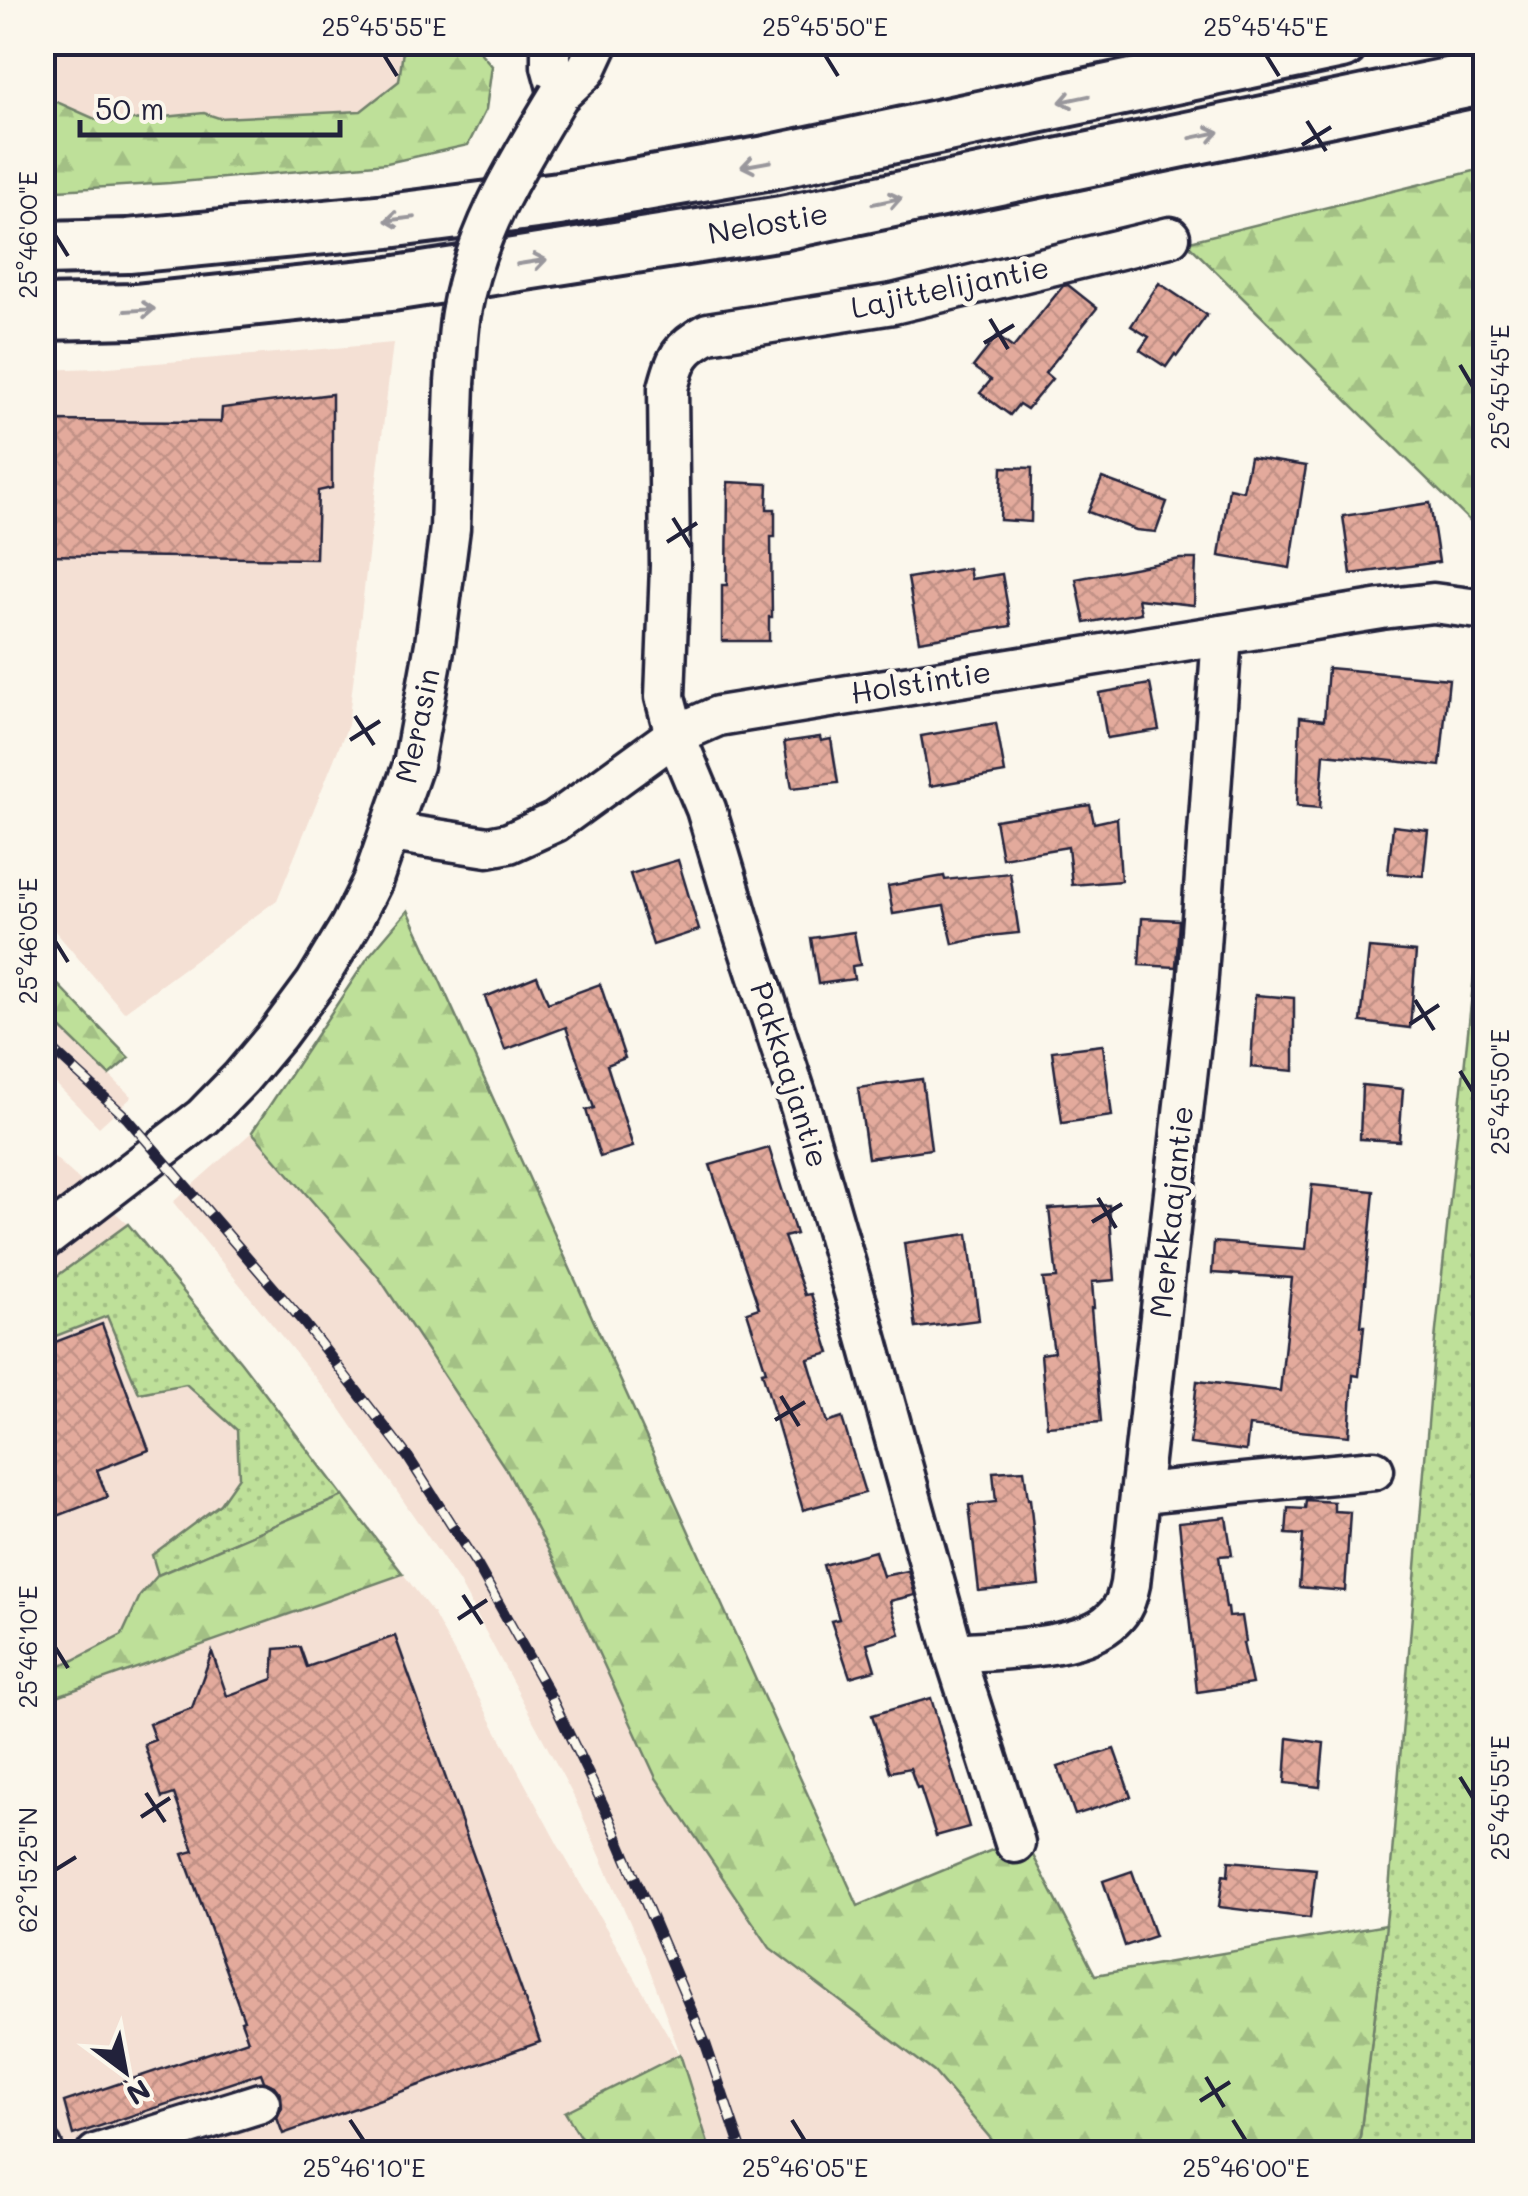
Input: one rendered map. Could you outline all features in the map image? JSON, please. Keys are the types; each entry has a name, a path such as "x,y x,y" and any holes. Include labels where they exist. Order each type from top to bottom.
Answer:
{"highway":[{"name":"Nelostie","path":"42,248 128,246 559,198 766,163 1340,42"},
{"name":"Nelostie","path":"42,312 135,311 390,284 762,226 1486,77"}],"street":[{"path":"551,42 551,66 559,96"},
{"name":"Merasin","path":"42,1241 203,1117 266,1048 314,984 372,882 413,765 435,644 450,528 460,314 478,248 505,185 559,96 586,70 599,42"},
{"name":"Lajittelijantie","path":"728,328 892,304 1170,237"},
{"name":"Pakkaajantie","path":"728,328 688,344 676,361 668,388 670,547 665,697 675,735 706,809 800,1106 954,1653 1015,1843"},
{"name":"Holstintie","path":"391,832 488,847 509,843 556,822 675,735 718,716 1382,609 1433,603 1486,610"},
{"name":"Merkkaajantie","path":"954,1653 1067,1642 1094,1633 1112,1621 1125,1605 1142,1493 1196,989 1222,635"},
{"path":"1142,1493 1374,1470"},
{"path":"96,2154 260,2103"}],"shaded area":[{"path":"43,43 416,43 411,83 363,122 43,138"},
{"path":"393,343 348,725 277,900 124,1012 43,917 42,370"},
{"path":"43,1011 132,1097 99,1127 43,1071"},
{"path":"252,1132 380,1279 507,1471 570,1591 656,1778 770,1948 935,2073 1003,2153 43,2153 42,1146 128,1224 241,1362 433,1613 558,1845 682,2059 644,1954 574,1797 459,1582 339,1407 173,1202"}],"green space":[{"path":"404,43 472,43 492,66 486,109 468,145 387,163 43,191 43,103 57,102 104,123 204,113 219,118 361,111 399,81"},
{"path":"1478,170 1486,195 1485,536 1186,242"},
{"path":"1485,873 1486,2070 1478,2153 1358,2154 1387,1914 1435,1340"},
{"path":"408,910 858,1906 992,1850 1026,1842 1095,1975 1386,1925 1358,2153 1003,2153 934,2072 770,1948 656,1778 570,1591 507,1471 380,1279 252,1132 369,956"},
{"path":"42,968 129,1058 109,1075 43,1011"},
{"path":"128,1224 241,1362 343,1496 158,1575 152,1555 220,1504 239,1477 237,1430 186,1384 139,1393 107,1316 43,1341 42,1287"},
{"path":"343,1496 403,1574 43,1701 43,1672 122,1635 140,1596 158,1575"},
{"path":"680,2054 711,2153 598,2153 579,2135 565,2112"}],"building":[{"path":"1159,283 1207,315 1166,367 1140,350 1149,337 1131,326"},
{"path":"1068,285 1097,308 1045,373 1052,379 1027,409 1019,404 1010,415 980,393 991,380 973,367 997,336 1013,348 1063,286"},
{"path":"332,394 332,488 318,491 316,559 42,555 42,421 221,422 222,408"},
{"path":"1250,457 1306,466 1290,568 1219,556 1229,488 1243,491"},
{"path":"1002,467 1032,468 1031,522 1000,520"},
{"path":"1102,478 1167,502 1156,532 1136,530 1088,512"},
{"path":"728,482 768,484 767,509 775,509 769,641 722,641"},
{"path":"1430,503 1439,562 1351,574 1343,516"},
{"path":"1196,559 1194,605 1138,599 1141,613 1085,623 1076,579"},
{"path":"969,568 971,579 1002,574 1011,626 919,641 908,578"},
{"path":"1328,668 1449,679 1440,766 1324,754 1320,808 1297,806 1300,717 1324,720"},
{"path":"1150,684 1159,730 1107,738 1099,693"},
{"path":"996,723 1005,773 930,786 921,736"},
{"path":"820,737 821,741 831,739 838,783 792,788 784,742"},
{"path":"1090,805 1094,823 1117,818 1121,881 1072,885 1068,847 1002,858 995,820"},
{"path":"1393,826 1428,830 1423,876 1388,873"},
{"path":"678,860 699,930 653,945 630,874"},
{"path":"1010,873 1019,933 953,944 944,906 893,914 888,886 944,876 945,880"},
{"path":"1142,918 1179,920 1176,967 1139,965"},
{"path":"854,932 860,965 852,966 854,979 818,984 811,938"},
{"path":"1369,948 1416,952 1410,1028 1361,1022"},
{"path":"537,976 548,1003 600,984 625,1058 607,1065 633,1147 600,1157 586,1110 594,1108 566,1027 505,1050 485,997"},
{"path":"1255,995 1294,998 1294,1071 1251,1067"},
{"path":"1103,1045 1112,1116 1062,1123 1052,1051"},
{"path":"922,1079 931,1149 868,1158 858,1088"},
{"path":"1362,1085 1403,1089 1399,1141 1360,1139"},
{"path":"769,1148 796,1234 784,1237 805,1295 811,1294 830,1353 808,1359 827,1423 842,1418 865,1493 803,1510 747,1312 759,1308 710,1165"},
{"path":"1312,1185 1374,1191 1359,1376 1353,1375 1349,1436 1249,1426 1246,1451 1190,1444 1197,1381 1280,1391 1292,1278 1212,1273 1214,1242 1306,1249"},
{"path":"1109,1205 1115,1280 1092,1282 1091,1308 1101,1422 1047,1426 1041,1354 1054,1352 1043,1279 1057,1278 1049,1209"},
{"path":"968,1234 979,1320 916,1328 904,1243"},
{"path":"102,1324 149,1450 97,1470 107,1497 42,1522 42,1347"},
{"path":"1024,1470 1039,1585 979,1591 969,1505 996,1502 993,1472"},
{"path":"1306,1500 1334,1502 1334,1511 1350,1512 1345,1591 1299,1587 1303,1535 1286,1534 1288,1508 1305,1509"},
{"path":"1226,1517 1232,1555 1219,1556 1226,1608 1229,1617 1242,1616 1252,1684 1197,1692 1179,1522"},
{"path":"875,1551 883,1576 908,1571 915,1595 890,1601 900,1634 867,1643 875,1670 850,1677 831,1621 839,1619 823,1565"},
{"path":"395,1636 540,2042 283,2134 277,2118 282,2107 281,2095 264,2081 261,2073 73,2135 64,2102 248,2040 183,1854 194,1851 174,1794 162,1798 144,1744 155,1740 149,1724 192,1708 212,1652 227,1696 273,1679 275,1649 300,1647 307,1667"},
{"path":"931,1698 969,1827 936,1836 910,1768 890,1772 872,1715"},
{"path":"1288,1738 1324,1743 1320,1787 1285,1783"},
{"path":"1114,1749 1131,1797 1075,1815 1058,1767"},
{"path":"1229,1861 1316,1869 1310,1918 1219,1907"},
{"path":"1132,1871 1155,1936 1125,1946 1103,1881"}],"railway":[{"path":"42,1040 127,1118 305,1324 408,1457 477,1565 550,1695 609,1817 706,2045 743,2154"}]}
